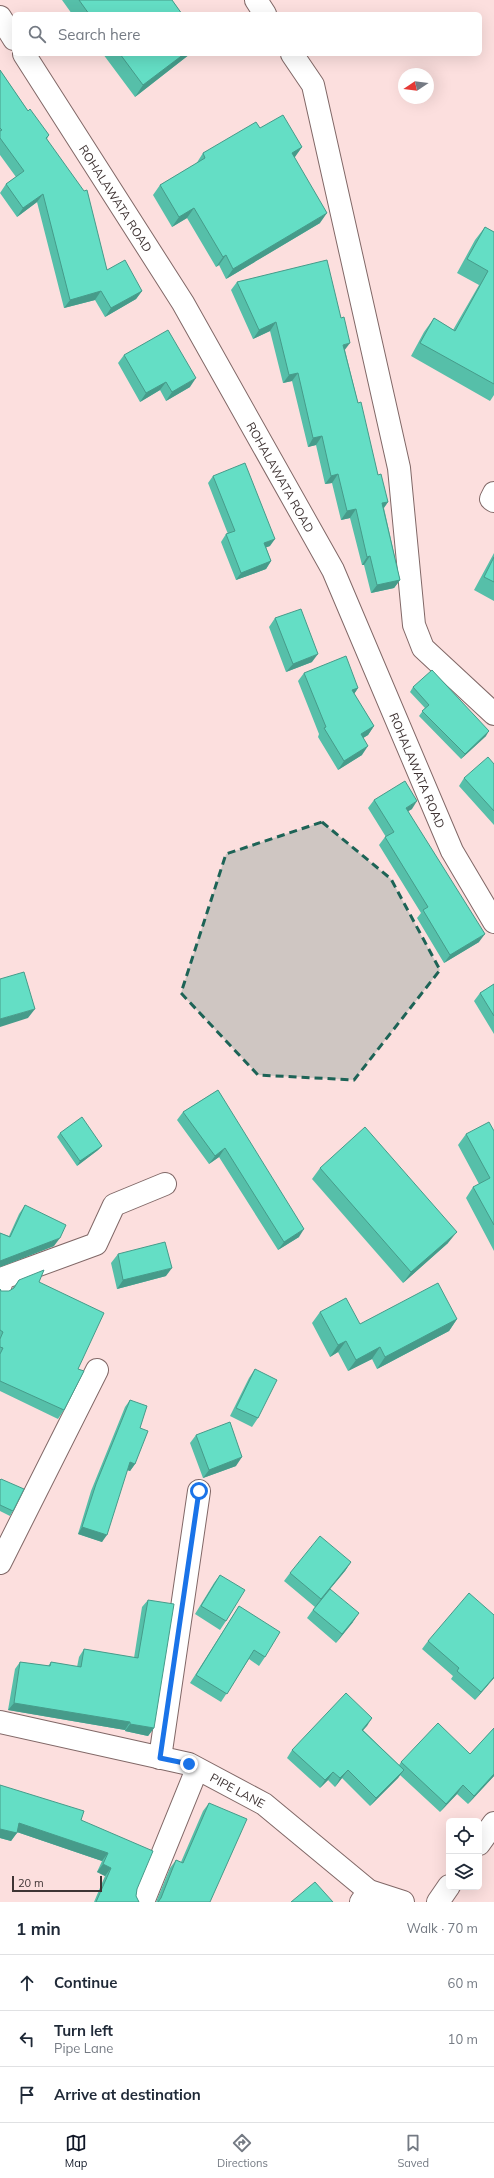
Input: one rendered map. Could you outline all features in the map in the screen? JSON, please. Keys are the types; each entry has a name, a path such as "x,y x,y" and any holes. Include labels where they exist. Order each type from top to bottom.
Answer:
{"street":[{"path":"256,0 264,12"},
{"path":"0,17 12,36"},
{"name":"ROHALAWATA ROAD","path":"25,56 183,303 333,570 452,851 494,922"},
{"path":"293,56 313,85 399,468 414,625 423,648 494,714"},
{"path":"494,493 491,499 494,501"},
{"path":"0,1287 3,1278 96,1244 114,1205 166,1184"},
{"path":"0,1563 97,1370"},
{"path":"160,1758 199,1491"},
{"name":"PIPE LANE","path":"0,1722 189,1764 264,1804 365,1896 403,1902"},
{"path":"142,1902 197,1769"},
{"path":"482,1840 494,1823"},
{"path":"438,1902 446,1890"}],"highlighted area":[{"path":"322,822 391,879 440,970 354,1080 258,1075 181,993 226,854"}],"building":[{"path":"79,0 172,0 181,12 88,12"},
{"path":"121,56 181,56 143,85"},
{"path":"0,70 28,111 30,109 49,135 46,138 84,191 87,190 107,270 125,260 142,291 111,308 101,291 70,300 43,194 23,208 6,184 24,171 0,138 0,131 2,130 0,128"},
{"path":"283,115 302,147 292,153 327,213 233,269 226,255 223,257 194,208 179,217 160,185 205,158 203,153 256,122 260,128"},
{"path":"485,227 494,232 494,384 420,343 434,318 455,331 488,271 467,259"},
{"path":"327,260 341,318 344,317 350,343 343,345 358,403 361,402 378,475 381,474 388,502 382,503 400,580 377,585 370,556 367,557 356,509 347,511 338,474 331,476 322,436 313,438 298,373 289,375 276,322 259,330 237,282"},
{"path":"168,330 196,378 172,392 166,382 146,393 124,355"},
{"path":"245,463 275,539 264,543 271,561 241,573 226,534 235,531 213,476"},
{"path":"494,557 494,582 484,577"},
{"path":"301,609 318,654 293,664 275,618"},
{"path":"346,656 358,688 352,690 374,726 361,734 368,746 344,761 324,728 326,727 304,673"},
{"path":"432,670 489,731 465,754 422,711 429,705 413,687"},
{"path":"488,757 494,764 494,811 464,778"},
{"path":"405,781 417,801 406,808 485,934 450,955 423,910 428,907 385,837 394,832 374,800"},
{"path":"24,972 35,1009 0,1019 0,979"},
{"path":"494,984 494,1016 480,993"},
{"path":"218,1090 304,1229 284,1242 225,1148 215,1156 183,1112"},
{"path":"82,1117 102,1146 80,1161 60,1133"},
{"path":"489,1122 494,1131 494,1225 473,1187 490,1178 466,1134"},
{"path":"365,1127 457,1232 411,1272 320,1168"},
{"path":"25,1205 66,1225 60,1238 0,1261 0,1233 10,1237"},
{"path":"165,1242 172,1268 123,1280 118,1254"},
{"path":"44,1270 39,1282 104,1313 78,1369 84,1371 64,1410 0,1381 0,1354 3,1348 0,1347 0,1339 3,1332 0,1330 0,1289 1,1291 9,1291 14,1288 19,1280"},
{"path":"438,1283 457,1319 385,1357 380,1347 356,1360 346,1341 338,1345 320,1312 346,1298 360,1324"},
{"path":"255,1369 277,1380 258,1418 236,1408"},
{"path":"130,1400 147,1406 140,1428 148,1431 135,1464 130,1462 107,1535 82,1527 96,1484"},
{"path":"230,1422 242,1457 209,1470 196,1435"},
{"path":"1,1479 24,1489 13,1511 0,1505"},
{"path":"320,1536 351,1562 321,1599 290,1573"},
{"path":"220,1575 245,1590 226,1621 201,1606"},
{"path":"330,1589 359,1613 342,1634 313,1610"},
{"path":"469,1593 494,1615 494,1677 481,1692 457,1671 459,1668 428,1641"},
{"path":"148,1600 174,1604 154,1728 130,1724 130,1722 14,1703 20,1662 50,1666 51,1662 81,1667 84,1649 138,1658"},
{"path":"239,1606 280,1632 265,1657 254,1650 227,1694 196,1675"},
{"path":"346,1693 372,1718 362,1730 404,1770 376,1798 348,1770 340,1778 333,1772 325,1780 292,1750"},
{"path":"438,1723 470,1754 494,1728 494,1774 474,1796 463,1785 446,1804 401,1762"},
{"path":"0,1785 84,1811 81,1820 153,1851 137,1889 136,1896 139,1902 96,1902 111,1868 103,1864 108,1853 19,1823 17,1833 0,1829"},
{"path":"209,1803 247,1819 210,1902 158,1902 176,1860 183,1863"},
{"path":"315,1882 333,1902 291,1902"}],"route":[{"path":"189,1764 160,1758 199,1491"}]}
